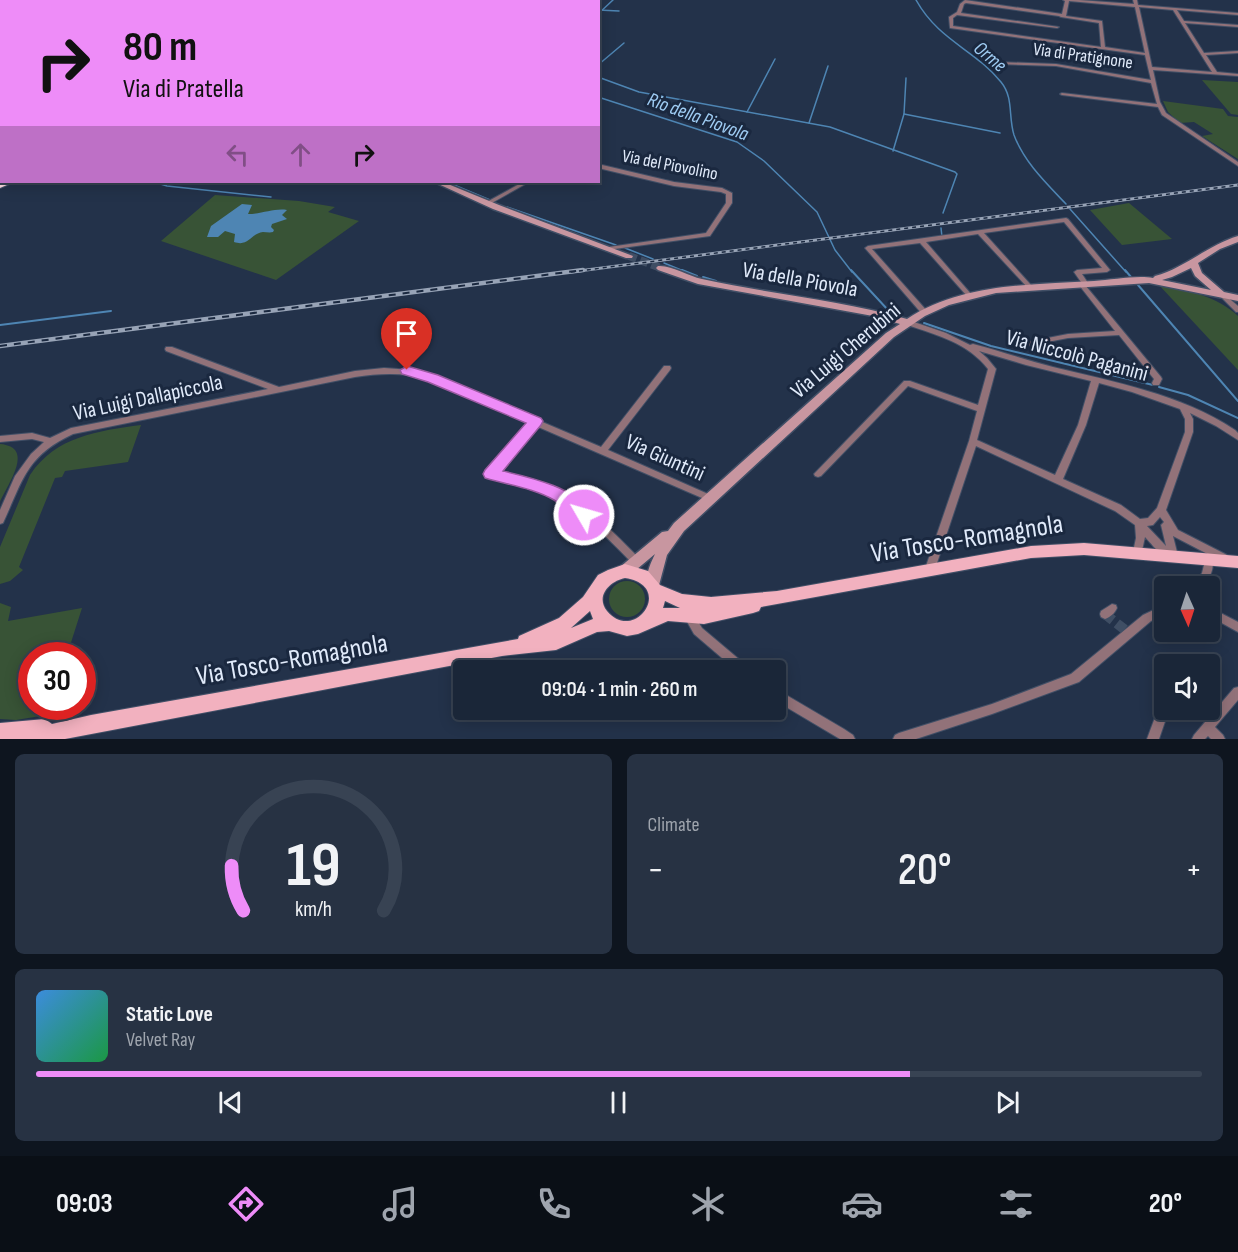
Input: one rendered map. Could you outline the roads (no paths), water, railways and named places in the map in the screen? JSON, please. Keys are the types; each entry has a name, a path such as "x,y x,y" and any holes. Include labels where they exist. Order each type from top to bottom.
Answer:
{"main road":[{"path":"440,183 629,256"},
{"path":"1149,280 1176,273 1194,264 1206,254 1238,239"},
{"path":"1194,264 1202,278 1223,296"},
{"name":"Via della Piovola","path":"661,268 698,281 874,313 909,323"},
{"path":"1149,280 1238,298"},
{"name":"Via Luigi Cherubini","path":"631,567 712,499 890,335 925,313 969,295 1029,286 1149,280"},
{"name":"Via Luigi Cherubini","path":"655,587 660,556 679,527"},
{"name":"Via Tosco-Romagnola","path":"655,587 681,601 711,604 777,598 1031,552 1084,549 1234,562"},
{"path":"631,567 655,587 657,608 646,623 628,628 609,624 596,609 595,592 607,577 631,567"},
{"name":"Via Tosco-Romagnola","path":"502,648 543,635 563,625 582,610 595,592"},
{"name":"Via Tosco-Romagnola","path":"646,623 667,614 690,618 721,615 777,598"},
{"name":"Via Tosco-Romagnola","path":"27,739 91,724 502,648 556,642 597,624 609,624"},
{"name":"Via Tosco-Romagnola","path":"0,732 91,724"}],"street":[{"path":"1057,42 1057,27 1066,0 1238,14"},
{"name":"Via di Pratignone","path":"1062,94 1160,106 1145,54 1134,0"},
{"path":"1103,48 1101,21 967,1 951,17 950,26 1057,42 1145,54"},
{"path":"1174,2 1183,22 1215,73"},
{"path":"1050,26 1051,13"},
{"path":"956,14 1057,27"},
{"path":"1183,22 1238,26"},
{"name":"Via di Pratignone","path":"976,49 997,63 1056,65 1154,82"},
{"path":"1203,54 1238,51"},
{"path":"1150,68 1238,75"},
{"path":"1160,106 1173,122 1238,163"},
{"name":"Via del Piovolino","path":"600,166 674,184 722,190 729,193 731,197 708,236 609,249"},
{"path":"488,203 524,183"},
{"path":"925,313 868,248 1066,220 1107,270 1077,272 1083,284 1158,379 1156,383"},
{"path":"978,232 1029,286"},
{"path":"921,240 969,295"},
{"path":"1223,296 1238,310"},
{"name":"Via della Piovola","path":"909,323 976,350 992,369"},
{"path":"1022,345 1068,336 1120,333"},
{"name":"Via Niccolò Paganini","path":"960,342 1013,360 1148,393 1217,423 1238,437"},
{"path":"170,349 278,390"},
{"path":"930,569 973,441 994,360 997,358 1013,360"},
{"name":"Via Giuntini","path":"604,450 667,368"},
{"name":"Via Giuntini","path":"278,390 370,372 407,370 433,378 536,421 712,499"},
{"path":"1058,479 1082,425 1096,379"},
{"path":"818,474 907,383 980,409"},
{"name":"Via Luigi Dallapiccola","path":"0,520 25,465 51,441 79,429 278,390"},
{"path":"1138,523 1150,522 1161,510 1189,432 1184,408"},
{"path":"536,421 491,474 541,487 560,496 596,524 631,567"},
{"path":"0,439 32,436 51,441"},
{"path":"973,441 1118,508 1138,523 1171,556"},
{"path":"1161,510 1171,556"},
{"path":"1161,510 1175,533 1234,562"},
{"path":"1138,523 1141,538 1138,552"},
{"path":"1206,576 1209,560"},
{"path":"898,739 919,736 1075,678 1154,614"},
{"path":"1220,617 1238,627"},
{"path":"690,618 698,632 731,660"},
{"path":"1198,739 1238,692"},
{"path":"786,701 798,710 832,726 849,739"},
{"path":"1153,739 1160,720"},
{"path":"1208,727 1219,739"}],"water":[{"path":"242,204 252,205 248,214 287,210 282,215 287,219 272,224 273,232 259,233 243,243 234,242 235,234 225,231 218,237 207,237 211,226"}],"waterway":[{"path":"602,10 613,0"},
{"name":"Orme","path":"916,0 935,25 980,61 1001,82 1008,94 1012,128 1018,145 1036,172 1066,204"},
{"path":"602,10 619,11"},
{"path":"600,63 624,43"},
{"path":"747,112 775,59"},
{"path":"809,123 828,66"},
{"path":"600,78 639,92 747,112"},
{"path":"904,114 906,78"},
{"name":"Rio della Piovola","path":"600,98 737,142 764,161 817,212 835,250 852,272"},
{"path":"747,112 830,127 893,150"},
{"path":"893,150 904,114"},
{"path":"904,114 1000,133"},
{"path":"893,150 957,174 943,213"},
{"path":"157,183 271,197"},
{"path":"449,183 490,200"},
{"path":"507,207 616,245"},
{"name":"Orme","path":"1070,209 1126,272"},
{"path":"941,228 942,237"},
{"path":"625,248 653,259"},
{"path":"664,263 686,272"},
{"path":"682,270 697,276"},
{"name":"Rio della Piovola","path":"851,270 888,310 895,312"},
{"name":"Orme","path":"1125,270 1131,277"},
{"path":"703,277 716,281"},
{"name":"Orme","path":"1138,285 1238,401"},
{"path":"0,325 111,311"},
{"name":"Rio della Piovola","path":"924,323 991,346 1153,385"},
{"name":"Rio della Piovola","path":"1159,387 1188,395 1238,418"}],"tunnel":[{"path":"629,256 661,268"},
{"path":"1105,614 1129,633"}],"railway":[{"path":"571,272 1238,185"},
{"path":"0,346 583,270"}]}
